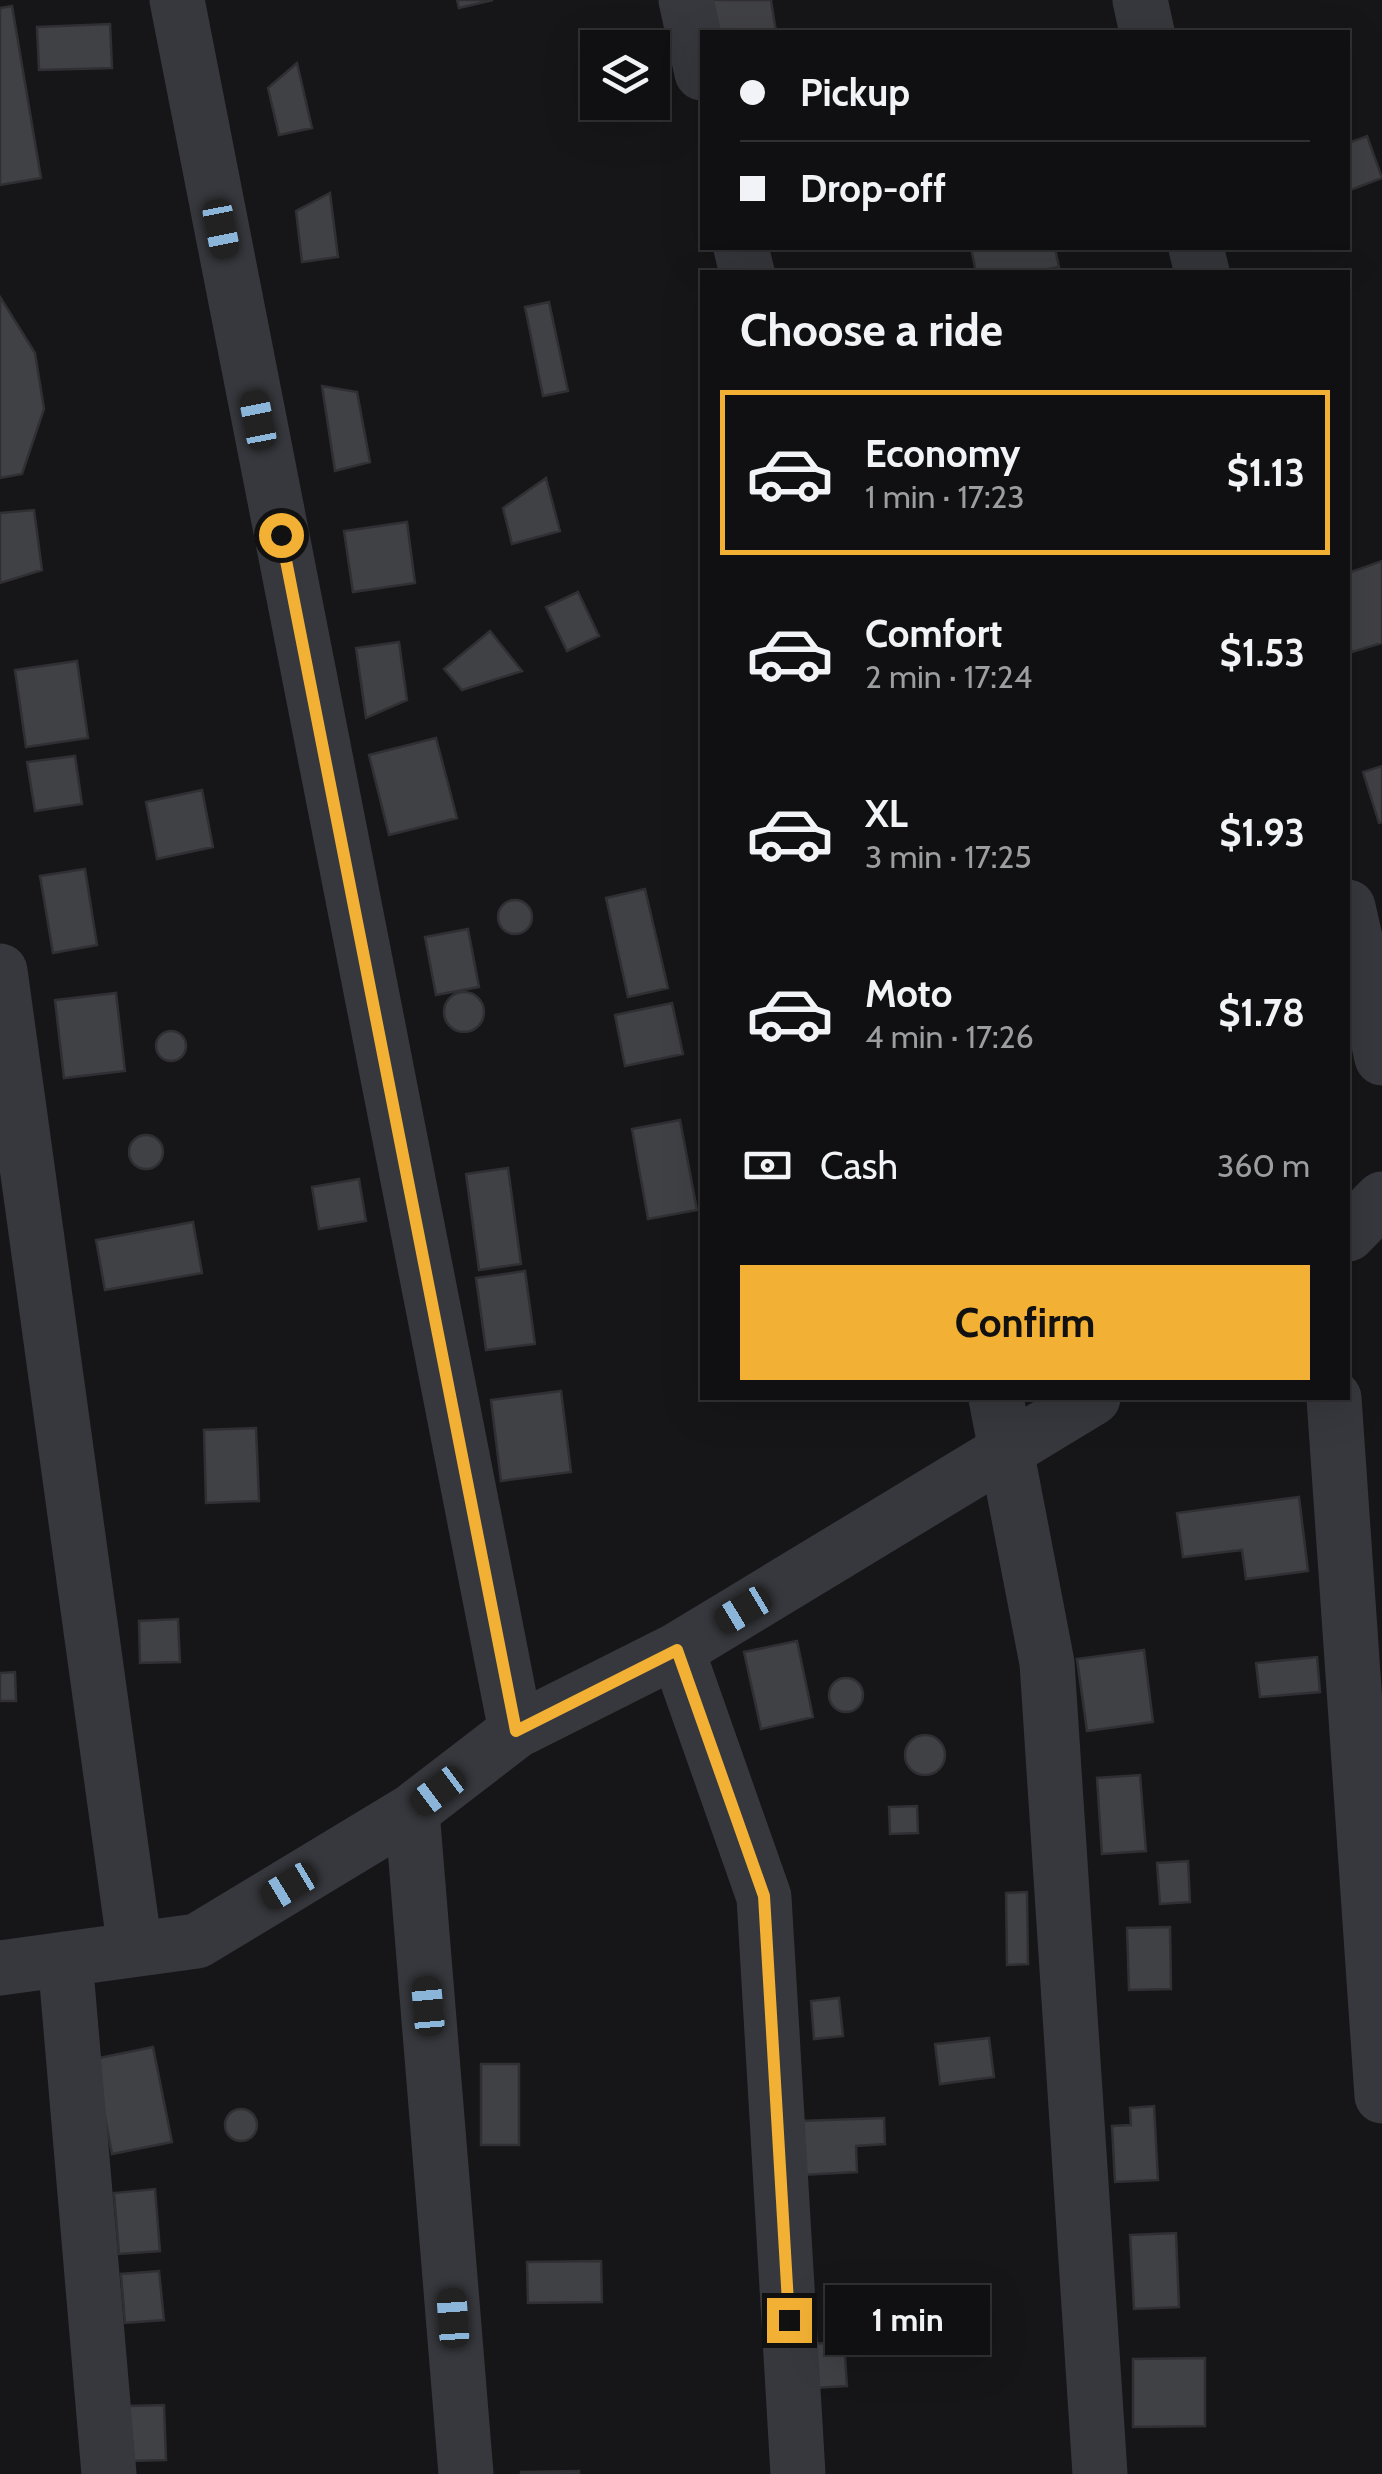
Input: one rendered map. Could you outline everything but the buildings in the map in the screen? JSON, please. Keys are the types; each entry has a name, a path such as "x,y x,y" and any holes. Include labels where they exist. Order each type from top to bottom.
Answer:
{"street":[{"path":"176,0 516,1731"},
{"path":"686,0 700,64"},
{"path":"1140,0 1147,30"},
{"path":"1350,916 1382,1058"},
{"path":"0,971 135,1950"},
{"path":"1350,1232 1382,1199"},
{"path":"996,1400 1047,1663 1100,2474"},
{"path":"0,1968 197,1941 412,1811 516,1731 677,1650 1091,1400"},
{"path":"1334,1400 1382,2096"},
{"path":"677,1650 764,1896 798,2474"},
{"path":"412,1811 466,2474"},
{"path":"65,1959 109,2474"}],"route":[{"path":"281,535 516,1731 677,1650 764,1896 789,2320"}]}
